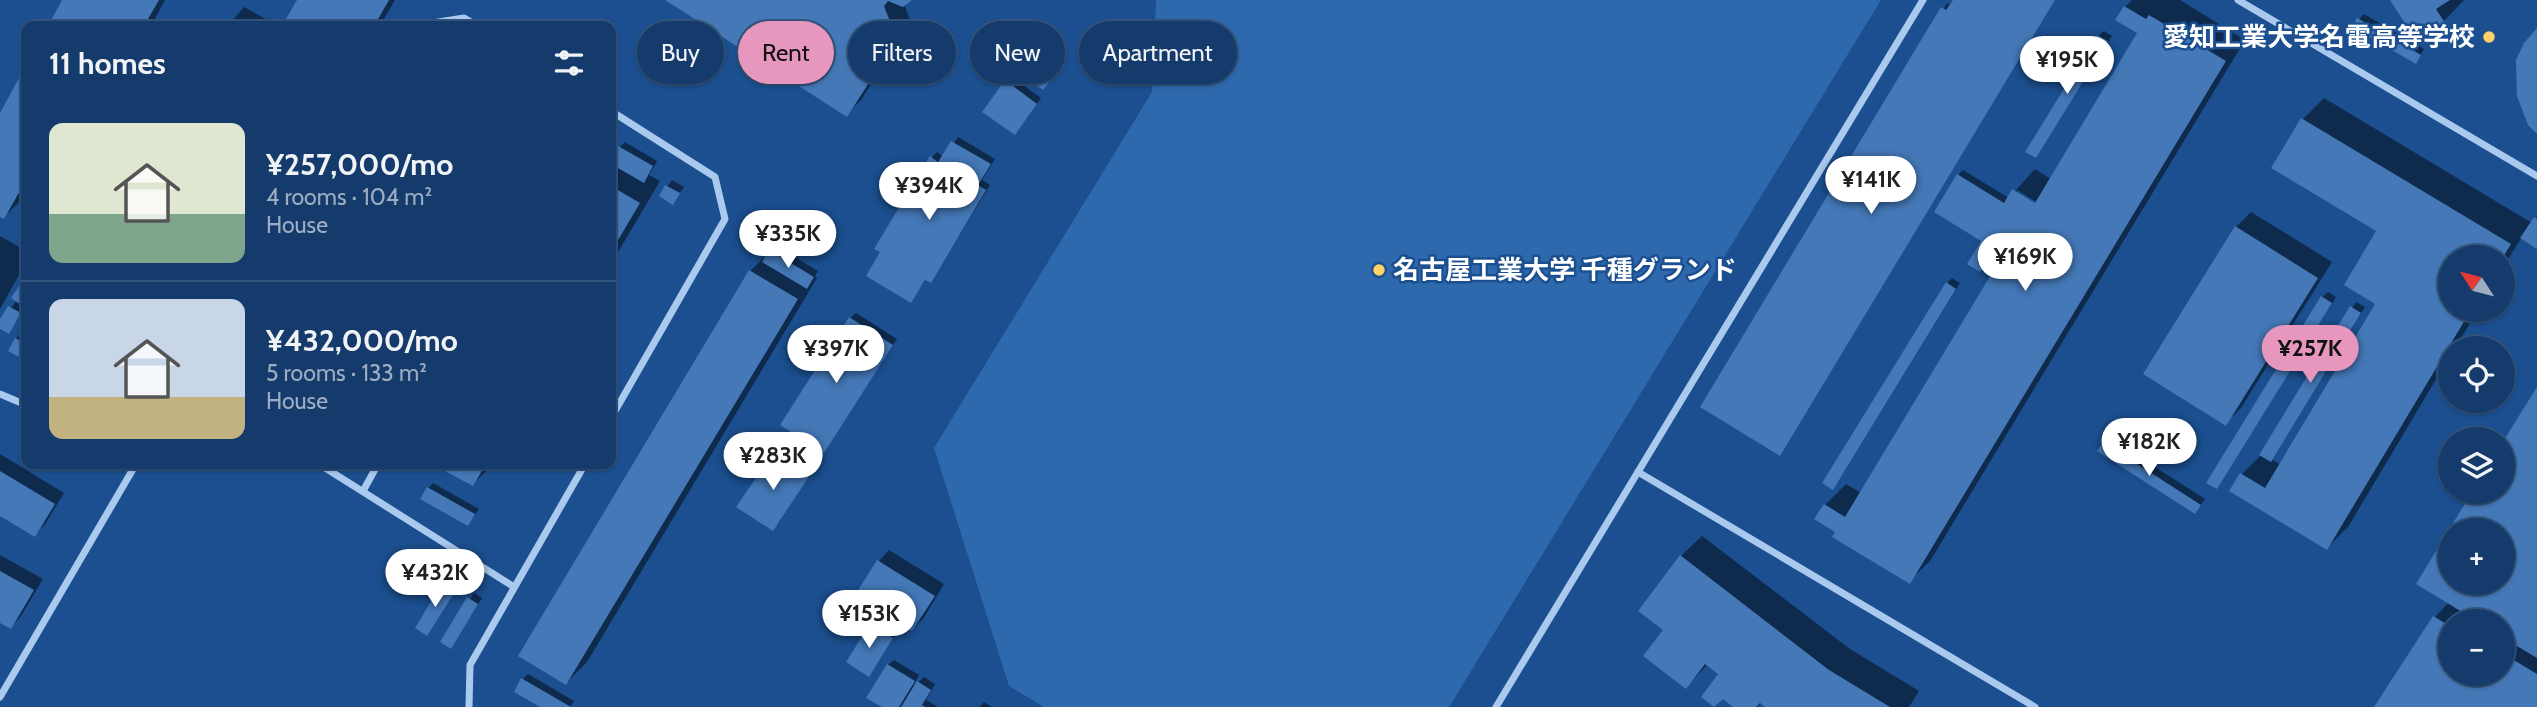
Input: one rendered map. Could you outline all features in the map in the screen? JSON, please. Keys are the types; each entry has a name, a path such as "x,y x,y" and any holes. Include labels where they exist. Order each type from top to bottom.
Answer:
{"street":[{"path":"1496,707 1923,0"},
{"path":"2238,0 2537,176"},
{"path":"445,21 464,18 469,21"},
{"path":"616,114 715,177 725,219 616,409"},
{"path":"0,394 21,403"},
{"path":"0,697 133,469"},
{"path":"327,469 514,587"},
{"path":"363,491 375,469"},
{"path":"469,707 470,665 582,469"},
{"path":"1638,472 2035,707"}],"shaded area":[{"name":"名古屋工業大学 千種グランド","path":"1156,0 1881,0 1449,707 1044,707 1009,686 934,448 1152,92 1152,84 1237,84 1237,21 1155,21"}],"building":[{"path":"62,0 159,0 147,21 51,21"},
{"path":"297,0 389,0 377,21 285,21"},
{"path":"665,0 912,0 903,7 888,1 884,6 890,21 848,21 848,84 868,84 847,117 796,84 834,84 834,21 738,21 738,47 724,38 724,21 698,21"},
{"path":"1953,0 2055,0 1780,456 1700,407 1941,7 1946,10"},
{"path":"2390,0 2450,0 2436,9 2445,23 2423,37 2408,28"},
{"path":"2124,6 2146,19 2149,15 2226,61 1910,584 1832,537 1835,532 1814,519 1824,504 1845,517 2001,258 1992,253 1980,272 1967,264 1981,241 1934,212 1957,174 2004,203 2012,189 2035,203 2137,33 2115,20"},
{"path":"2357,18 2421,55 2416,64 2352,27"},
{"path":"2537,28 2537,134 2528,125 2517,96 2516,60 2524,43"},
{"path":"2097,35 2108,41 2036,158 2025,152"},
{"path":"21,74 21,189 4,219 0,217 0,113"},
{"path":"1002,84 1010,84 1037,104 1015,135 982,112"},
{"path":"1035,84 1047,84 1043,90"},
{"path":"2301,118 2511,244 2438,245 2438,322 2464,322 2455,336 2438,336 2438,365 2327,550 2229,491 2240,473 2265,488 2375,304 2344,285 2376,231 2271,168"},
{"path":"951,141 991,164 978,185 986,190 931,283 925,280 911,303 866,276 880,252 874,249 930,156 938,162"},
{"path":"618,146 653,166 644,183 616,167"},
{"path":"665,185 680,193 673,205 659,196"},
{"path":"616,189 640,203 616,244"},
{"path":"2534,217 2537,219 2537,249 2520,238"},
{"path":"2235,226 2318,278 2226,426 2143,374"},
{"path":"769,250 814,277 807,289 762,262"},
{"path":"749,270 798,299 566,685 518,656"},
{"path":"1946,282 1956,289 1833,490 1822,483"},
{"path":"21,283 21,305 11,298"},
{"path":"2321,296 2332,303 2217,489 2206,483"},
{"path":"8,306 21,313 9,334 0,329 0,319"},
{"path":"2350,306 2361,313 2271,462 2259,455"},
{"path":"849,317 893,345 824,453 780,425"},
{"path":"15,338 21,341 21,358 8,351"},
{"path":"2537,387 2537,658 2515,645 2515,609 2457,609 2416,584 2438,548 2438,595 2515,595 2515,518 2456,518 2465,504 2515,504 2515,427 2512,427"},
{"path":"761,438 773,447 766,456 755,448"},
{"path":"2103,442 2201,505 2195,514 2097,451"},
{"path":"773,453 809,477 773,531 736,507"},
{"path":"441,469 483,469 473,486"},
{"path":"0,471 55,504 35,537 0,516"},
{"path":"427,487 475,514 468,526 420,499"},
{"path":"405,553 431,570 416,596 389,579"},
{"path":"1680,555 1829,670 1890,707 1765,707 1760,703 1756,707 1733,707 1723,699 1714,707 1701,697 1718,674 1705,664 1686,689 1643,656 1663,630 1638,611"},
{"path":"877,560 935,596 912,631 855,595"},
{"path":"0,571 34,590 11,629 0,623"},
{"path":"442,583 456,590 427,636 415,628"},
{"path":"467,597 478,604 451,649 440,642"},
{"path":"2433,616 2438,619 2438,686 2515,686 2515,661 2537,674 2537,707 2374,707"},
{"path":"870,624 893,638 869,677 846,662"},
{"path":"887,664 915,681 899,707 882,707 866,698"},
{"path":"521,678 571,707 540,707 514,692"},
{"path":"917,681 931,690 922,705 925,707 901,707"}],"place":[{"name":"愛知工業大学名電高等学校","path":"2489,37"},
{"name":"名古屋工業大学 千種グランド","path":"1379,270"}]}
